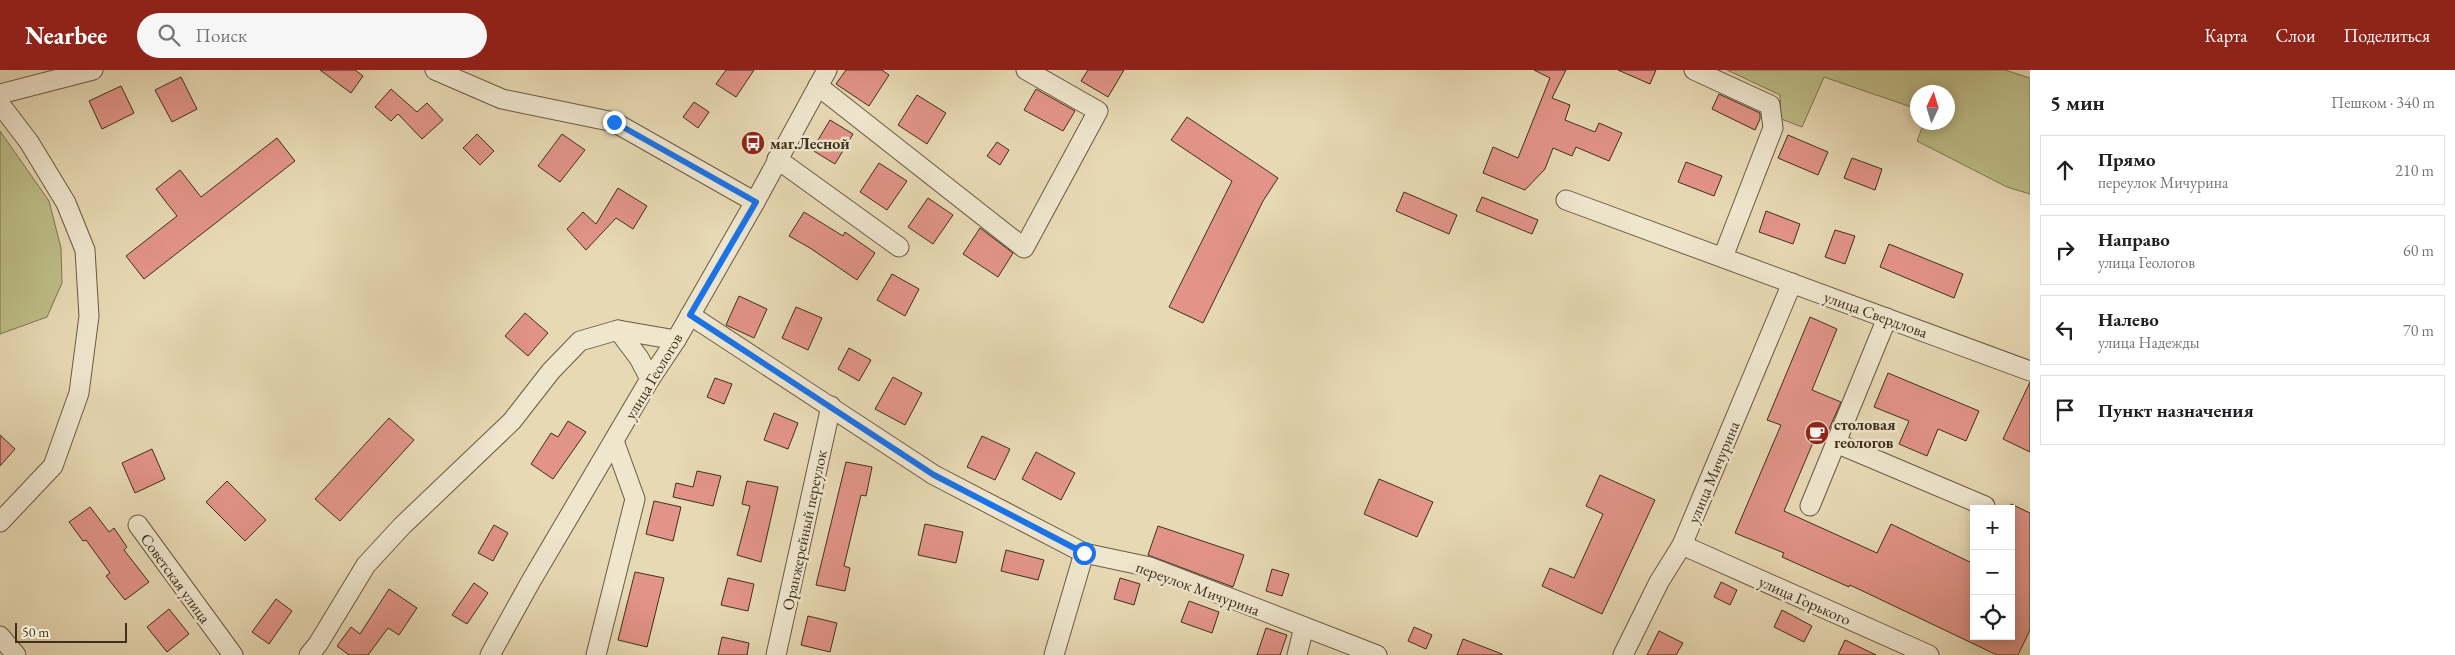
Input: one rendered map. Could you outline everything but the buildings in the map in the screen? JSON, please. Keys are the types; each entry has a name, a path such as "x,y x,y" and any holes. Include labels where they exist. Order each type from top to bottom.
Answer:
{"street":[{"path":"0,94 93,70"},
{"path":"435,70 502,99 614,122 756,202"},
{"path":"823,78 1024,248 1098,111 1026,70"},
{"path":"1694,70 1770,105 1773,128 1723,257"},
{"name":"улица Геологов","path":"490,655 530,581 650,379 676,340 756,202 777,159 823,78"},
{"path":"0,104 29,142 66,203 85,250 89,316 79,393 53,466 0,522"},
{"path":"777,159 899,247"},
{"name":"улица Свердлова","path":"1566,200 2030,371"},
{"name":"улица Мичурина","path":"1623,655 1659,582 1682,545 1792,283"},
{"name":"переулок Мичурина","path":"690,315 934,475 1084,553 1150,567 1377,655"},
{"path":"1810,506 1887,318"},
{"path":"618,330 640,358 650,379"},
{"path":"309,655 318,644 366,566 402,526 512,421 552,371 580,341 618,330 676,340"},
{"name":"Оранжерейный переулок","path":"776,655 831,406"},
{"path":"596,655 635,499 614,440"},
{"path":"1836,443 1983,505"},
{"name":"Советская улица","path":"138,524 233,655"},
{"name":"улица Горького","path":"1682,545 1928,655"},
{"path":"1054,655 1084,553"},
{"path":"1297,655 1304,627"},
{"path":"0,636 16,655"}],"green space":[{"path":"1727,70 2005,70 2030,78 2030,194 2007,187 1917,141 1921,130 1955,130 1955,85 1910,85 1910,107 1824,77 1802,127 1781,119 1780,95"},
{"path":"0,131 49,201 61,248 62,283 47,317 0,334"}],"place":[{"name":"маг.Лесной","path":"753,143"},
{"name":"столовая геологов","path":"1817,433"}],"route":[{"path":"614,122 756,202 690,315 934,475 1084,553"}]}
